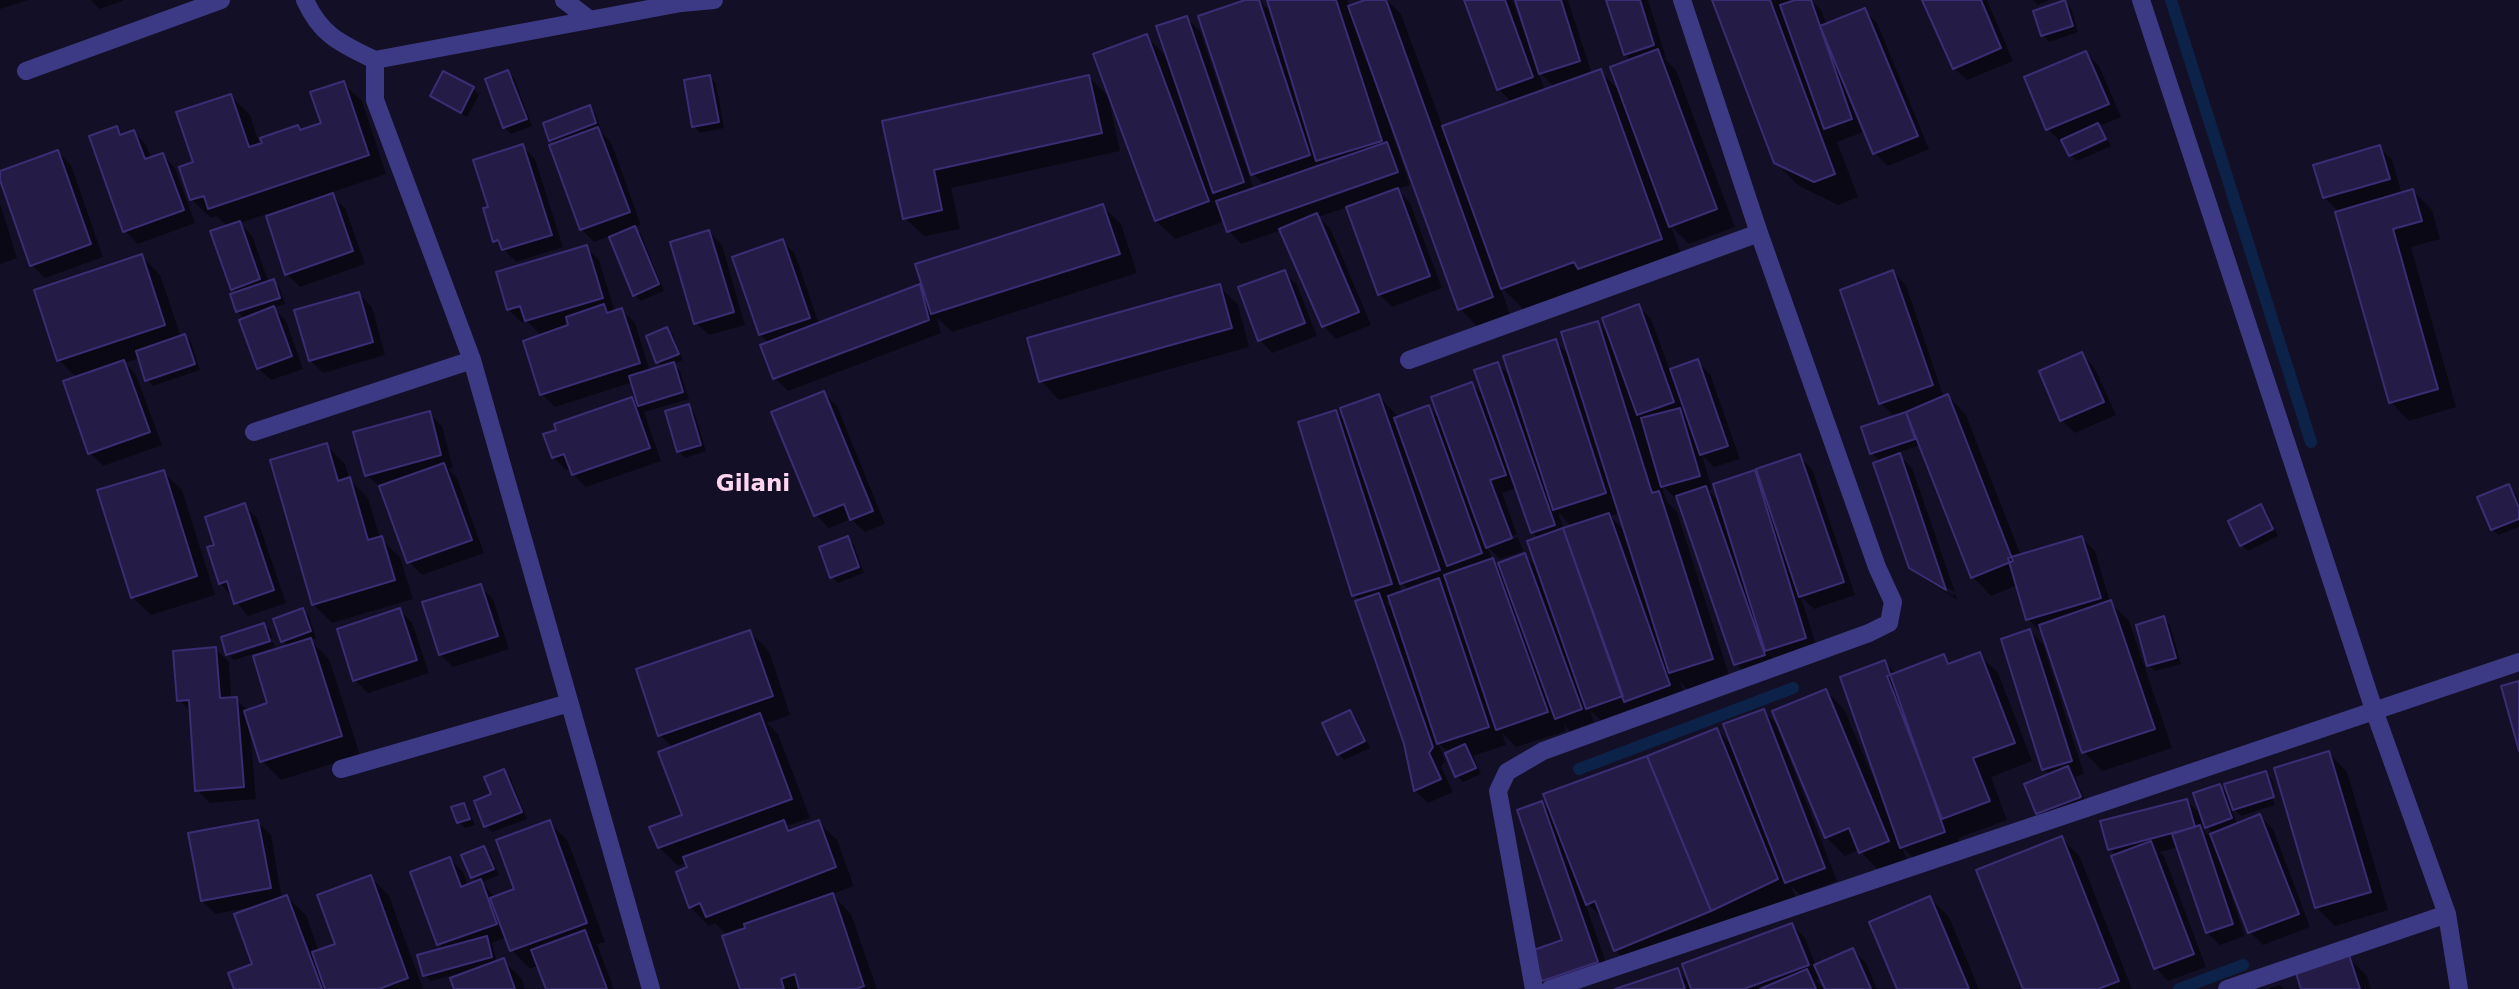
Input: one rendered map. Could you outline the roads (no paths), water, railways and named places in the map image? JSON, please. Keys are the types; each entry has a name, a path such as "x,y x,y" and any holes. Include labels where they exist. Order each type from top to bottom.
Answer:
{"street":[{"path":"26,71 221,0"},
{"path":"305,0 323,29 335,40 375,60 681,3 713,0"},
{"path":"564,0 590,20"},
{"path":"1534,989 1498,791 1507,772 1543,751 1869,633 1889,623 1893,602 1877,567 1759,233 1682,0"},
{"path":"2141,0 2374,710 2447,914 2459,989"},
{"path":"375,60 374,100 472,360 651,989"},
{"path":"1409,360 1759,233"},
{"path":"254,432 472,360"},
{"path":"1550,989 2519,662"},
{"path":"341,769 569,703"},
{"path":"2227,989 2447,914"}],"waterway":[{"path":"2171,0 2311,442"},
{"path":"1579,769 1793,688"},
{"path":"2179,989 2243,965"}],"district":[{"name":"Gilani","path":"753,485"}]}
